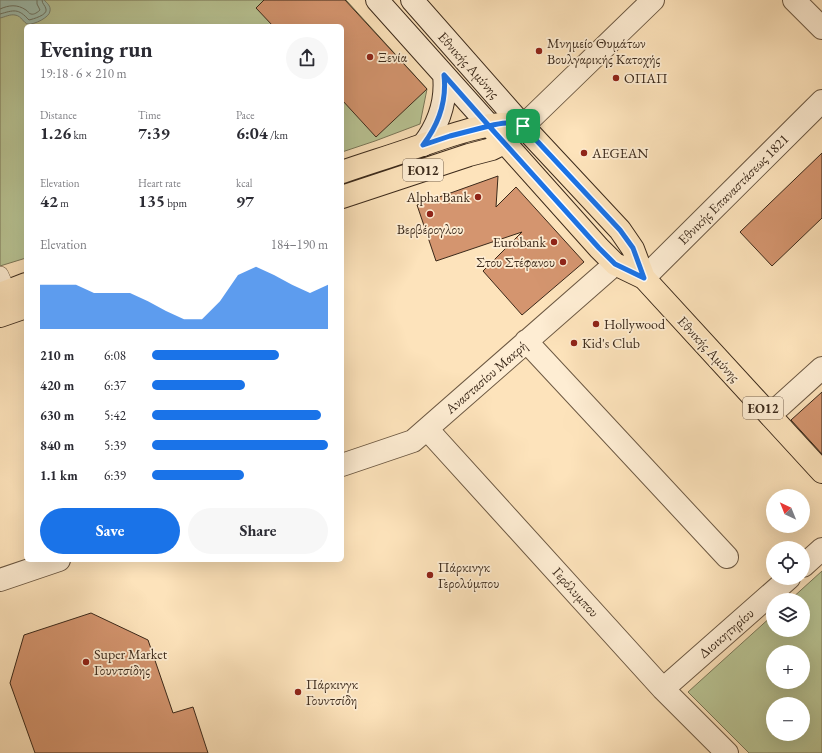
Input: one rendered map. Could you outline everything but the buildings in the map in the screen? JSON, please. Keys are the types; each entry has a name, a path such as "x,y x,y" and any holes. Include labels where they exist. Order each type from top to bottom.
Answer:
{"main road":[{"name":"ΕΟ12","path":"344,171 450,136 489,126 510,123 523,126"},
{"name":"Εθνικής Αμύνης","path":"489,126 615,264 644,278 822,472"},
{"name":"Εθνικής Αμύνης","path":"523,126 620,230 633,248 644,278"},
{"name":"ΕΟ12","path":"344,196 469,155 492,149 504,143"},
{"path":"0,316 24,307"}],"street":[{"name":"Εθνικής Αμύνης","path":"377,0 489,126"},
{"name":"Εθνικής Αμύνης","path":"412,0 523,126"},
{"path":"504,143 653,0"},
{"path":"794,0 822,28"},
{"path":"423,145 435,127 441,112 444,96 444,75"},
{"name":"Εθνικής Επαναστάσεως 1821","path":"644,278 822,101"},
{"name":"Αναστασίου Μακρή","path":"344,464 413,441 615,264"},
{"path":"526,341 727,557"},
{"path":"770,415 822,368"},
{"name":"Γερόλυμπου","path":"427,429 663,689 727,753"},
{"path":"810,560 822,549"},
{"path":"0,580 53,562"},
{"name":"Διοικητηρίου","path":"663,689 781,585"}],"green space":[{"path":"0,0 346,0 427,89 420,124 344,151 344,24 24,24 24,259 0,266"},
{"path":"822,571 822,753 749,753 688,692 766,621 766,637 810,637 810,593 798,593 807,585 810,585 810,582"}],"water":[{"path":"0,0 44,0 49,6 50,11 45,18 31,24 26,23 15,15 0,18"}],"place":[{"name":"Μνημείο Θυμάτων Βουλγαρικής Κατοχής","path":"539,51"},
{"name":"Ξενία","path":"370,57"},
{"name":"ΟΠΑΠ","path":"616,78"},
{"name":"AEGEAN","path":"584,153"},
{"name":"Alpha Bank","path":"478,197"},
{"name":"Βερβέρογλου","path":"430,214"},
{"name":"Eurobank","path":"554,242"},
{"name":"Στου Στέφανου","path":"563,262"},
{"name":"Hollywood","path":"596,324"},
{"name":"Kid's Club","path":"574,343"},
{"name":"Πάρκινγκ Γερολύμπου","path":"430,575"},
{"name":"Super Market Γουντσίδης","path":"86,662"},
{"name":"Πάρκινγκ Γουντσίδη","path":"298,692"}],"route":[{"path":"523,126 510,123 489,126 444,75 445,82 443,106 435,127 423,145 489,126 615,264 644,278 633,248 620,230 523,126"}]}
